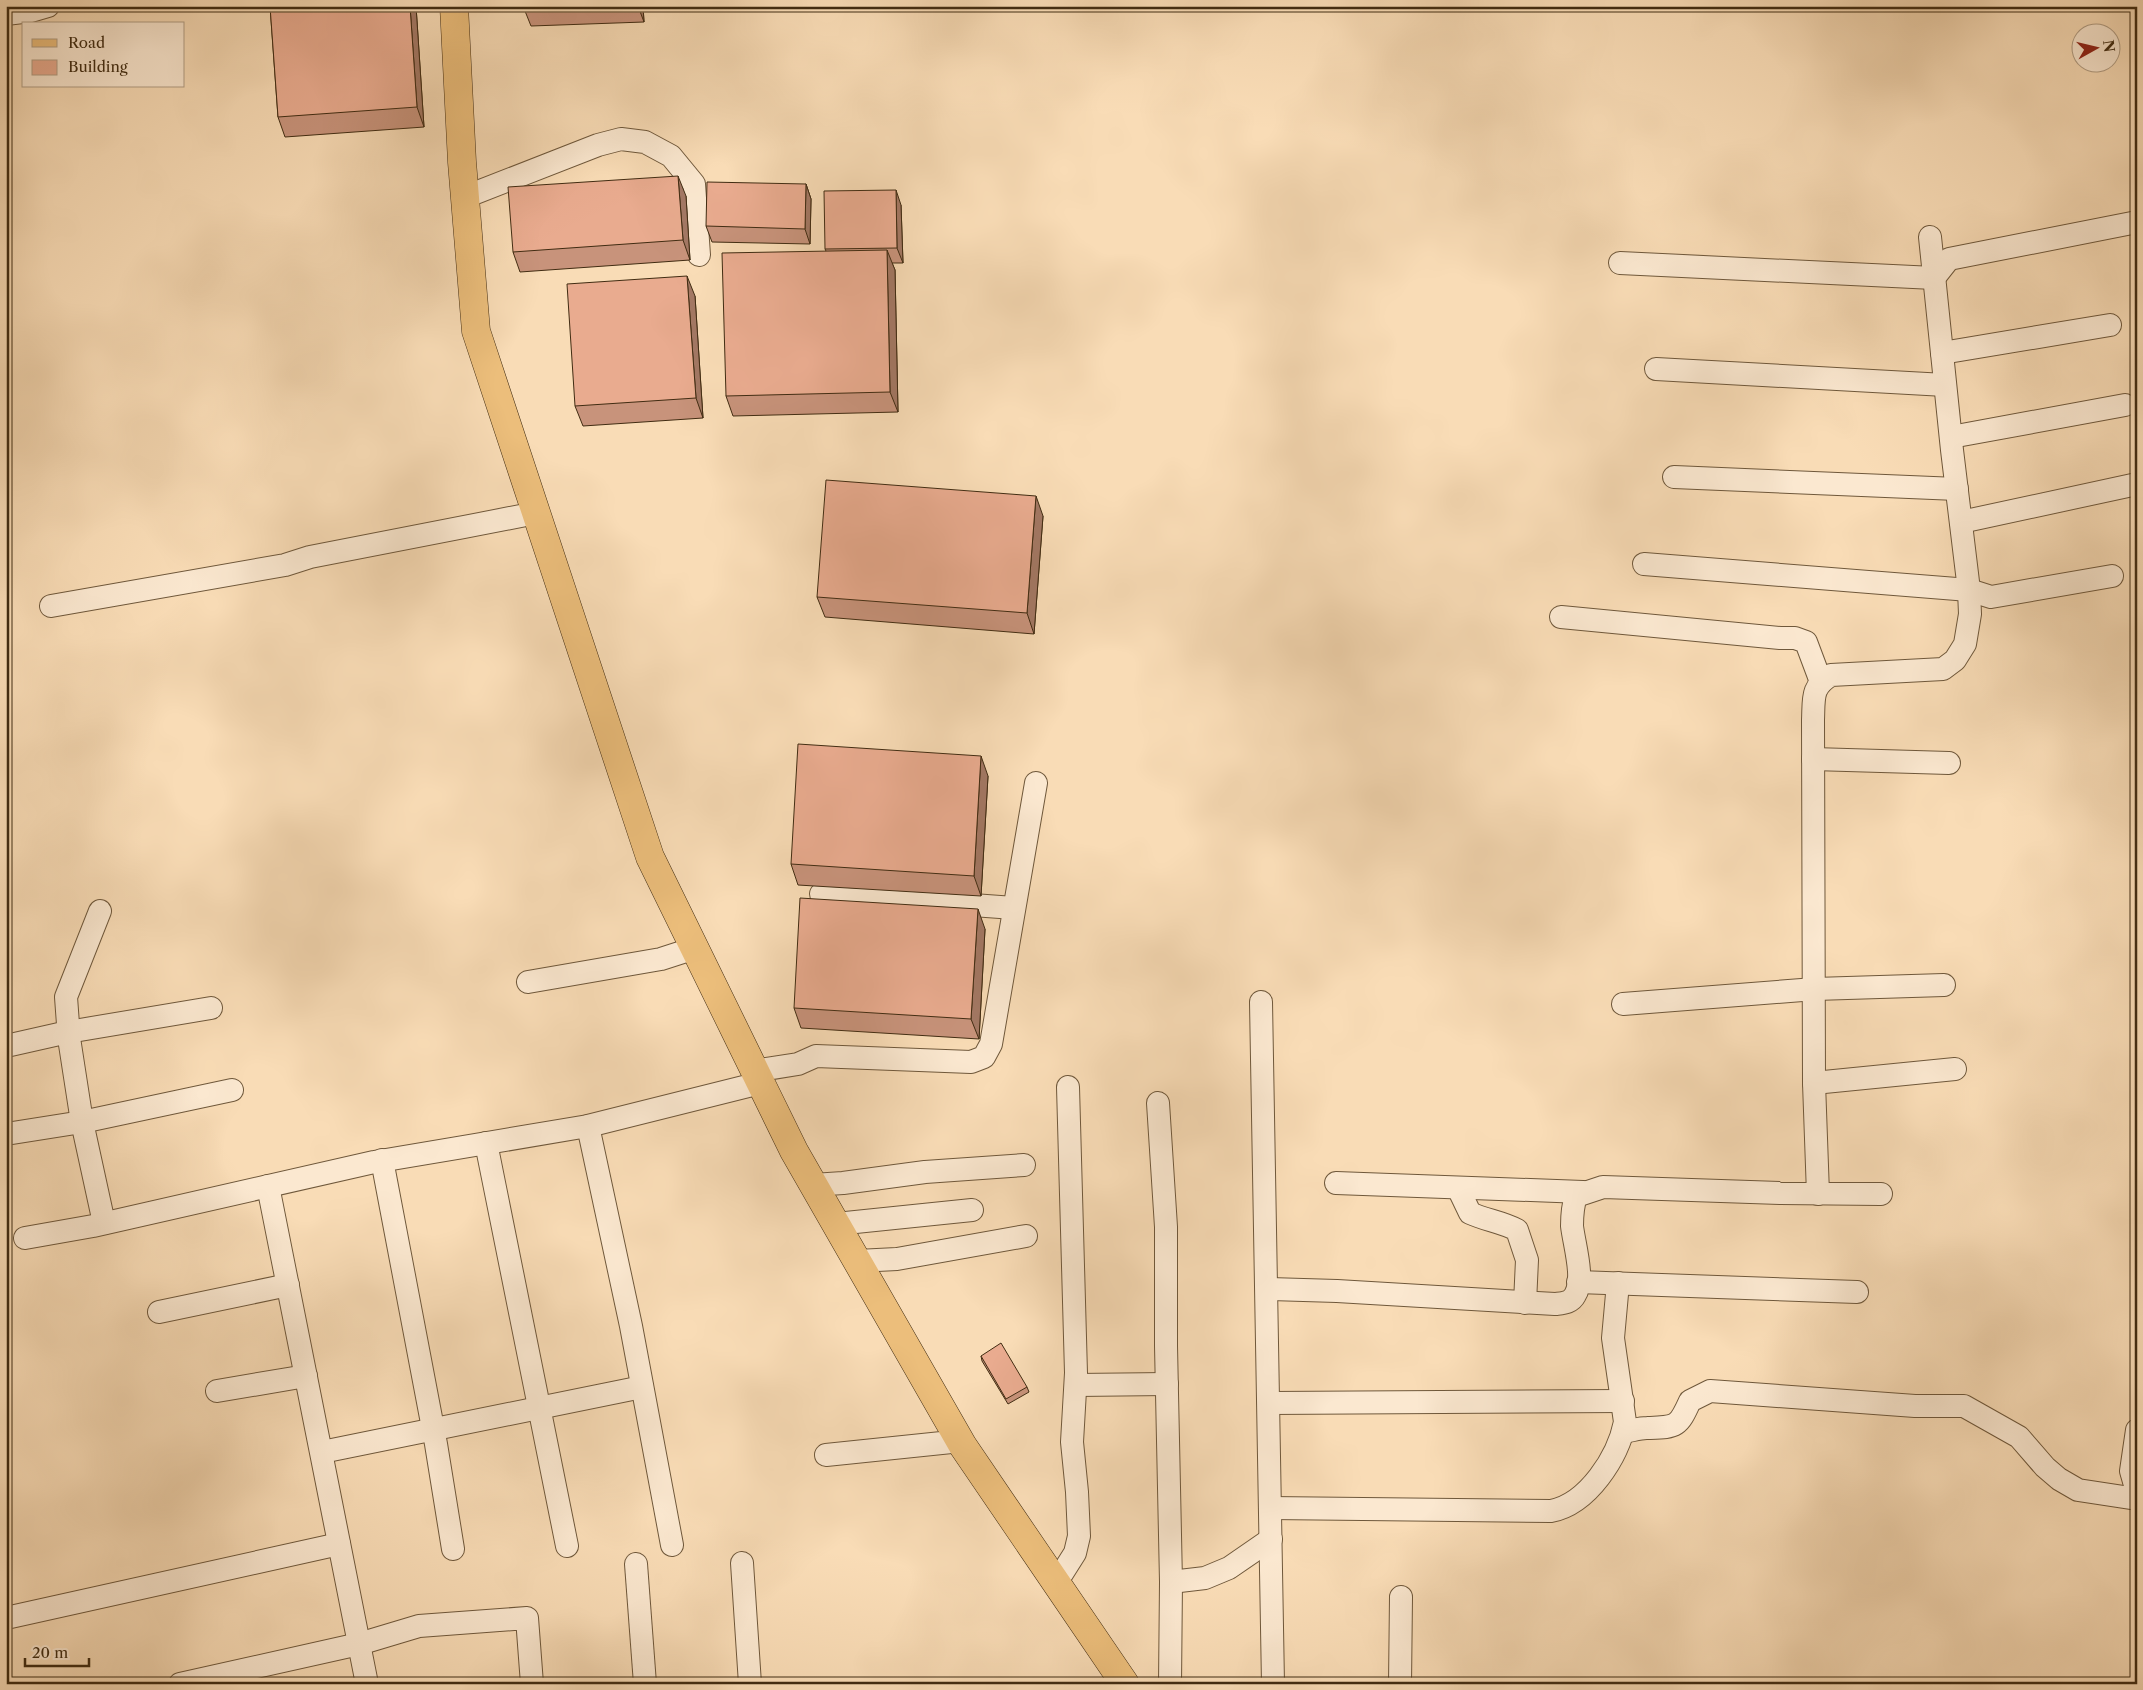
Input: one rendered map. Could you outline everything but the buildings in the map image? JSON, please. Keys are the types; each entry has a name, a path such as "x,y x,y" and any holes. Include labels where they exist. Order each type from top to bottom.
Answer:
{"main road":[{"path":"454,6 465,197 476,331 650,857 757,1077 813,1185 961,1441 1125,1684"}],"street":[{"path":"6,14 31,11 48,6"},
{"path":"465,197 598,145 621,139 645,142 671,156 694,184 699,255"},
{"path":"1934,278 1949,259 2137,222"},
{"path":"1818,1194 1814,1083 1814,692 1820,682 1831,675 1943,669 1955,660 1966,644 1970,614 1970,590 1945,385 1930,237"},
{"path":"1620,262 1934,278"},
{"path":"1942,353 2110,325"},
{"path":"1656,369 1945,385"},
{"path":"1951,437 2125,404"},
{"path":"1674,477 1957,489"},
{"path":"1961,522 2137,484"},
{"path":"51,606 285,565 310,557 536,513"},
{"path":"1644,564 1970,590 1991,597 2112,576"},
{"path":"1561,617 1795,638 1806,642 1820,682"},
{"path":"1813,759 1950,762"},
{"path":"25,1238 104,1223 382,1160 588,1126 757,1077 798,1064 816,1056 971,1062 984,1057 991,1044 1036,783"},
{"path":"821,894 1014,908"},
{"path":"100,911 66,997 68,1032 82,1122 104,1223"},
{"path":"528,982 661,959 695,948"},
{"path":"1623,1004 1815,989 1944,985"},
{"path":"1261,1002 1273,1684"},
{"path":"6,1046 68,1032 211,1008"},
{"path":"1814,1083 1955,1069"},
{"path":"1056,1583 1075,1553 1078,1536 1078,1492 1072,1442 1076,1385 1068,1087"},
{"path":"6,1134 82,1122 232,1090"},
{"path":"1158,1103 1165,1189 1171,1582 1170,1684"},
{"path":"588,1126 642,1387 672,1545"},
{"path":"486,1143 538,1410 567,1546"},
{"path":"382,1160 434,1430 454,1549"},
{"path":"813,1185 843,1184 925,1172 1024,1165"},
{"path":"1336,1183 1583,1192"},
{"path":"268,1186 367,1684"},
{"path":"1267,1289 1338,1291 1525,1303 1555,1304 1568,1302 1576,1295 1578,1282 1578,1259 1572,1225 1576,1196 1583,1192 1603,1187 1818,1194 1881,1194"},
{"path":"1458,1188 1470,1213 1483,1219 1504,1223 1517,1230 1527,1260 1525,1303"},
{"path":"836,1224 972,1210"},
{"path":"857,1261 897,1259 1026,1236"},
{"path":"1578,1282 1857,1292"},
{"path":"1270,1508 1551,1511 1563,1509 1585,1495 1604,1469 1623,1432 1626,1422 1613,1338 1618,1283"},
{"path":"160,1312 288,1285"},
{"path":"217,1391 306,1376"},
{"path":"1076,1385 1167,1384"},
{"path":"322,1452 538,1410 642,1387"},
{"path":"1623,1432 1645,1428 1664,1429 1674,1426 1683,1417 1690,1401 1710,1392 1915,1406 1964,1406 2019,1437 2045,1467 2059,1479 2078,1490 2137,1498"},
{"path":"1269,1403 1623,1401"},
{"path":"2137,1430 2131,1471 2137,1492"},
{"path":"826,1455 961,1441"},
{"path":"1171,1582 1205,1578 1229,1568 1271,1539"},
{"path":"6,1618 339,1544"},
{"path":"742,1563 750,1684"},
{"path":"636,1564 645,1684"},
{"path":"1400,1684 1401,1597"},
{"path":"180,1684 359,1644 419,1626 527,1618 532,1684"}]}
